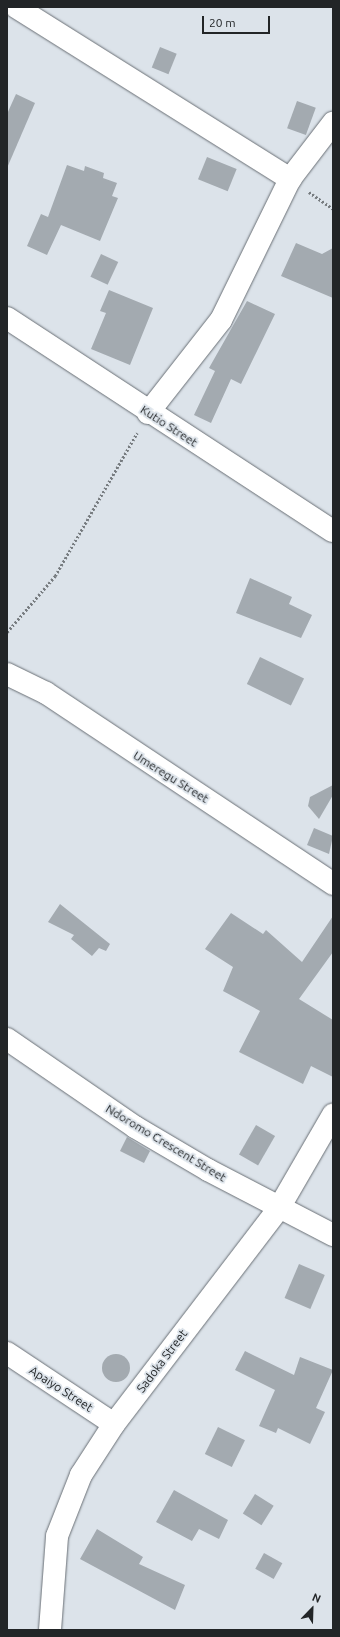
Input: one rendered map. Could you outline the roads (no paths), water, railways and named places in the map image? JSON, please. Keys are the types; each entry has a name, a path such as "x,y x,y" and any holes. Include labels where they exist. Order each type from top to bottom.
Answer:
{"street":[{"path":"16,7 290,179"},
{"path":"148,413 221,320 290,179 333,123"},
{"name":"Kutio Street","path":"7,318 148,413 333,531"},
{"name":"Umeregu Street","path":"7,674 46,693 333,884"},
{"name":"Ndoromo Crescent Street","path":"9,1047 136,1126 279,1208 333,1236"},
{"name":"Sadoka Street","path":"50,1630 57,1536 81,1476 114,1424 279,1208 333,1115"},
{"name":"Apaiyo Street","path":"7,1353 114,1424"}]}
